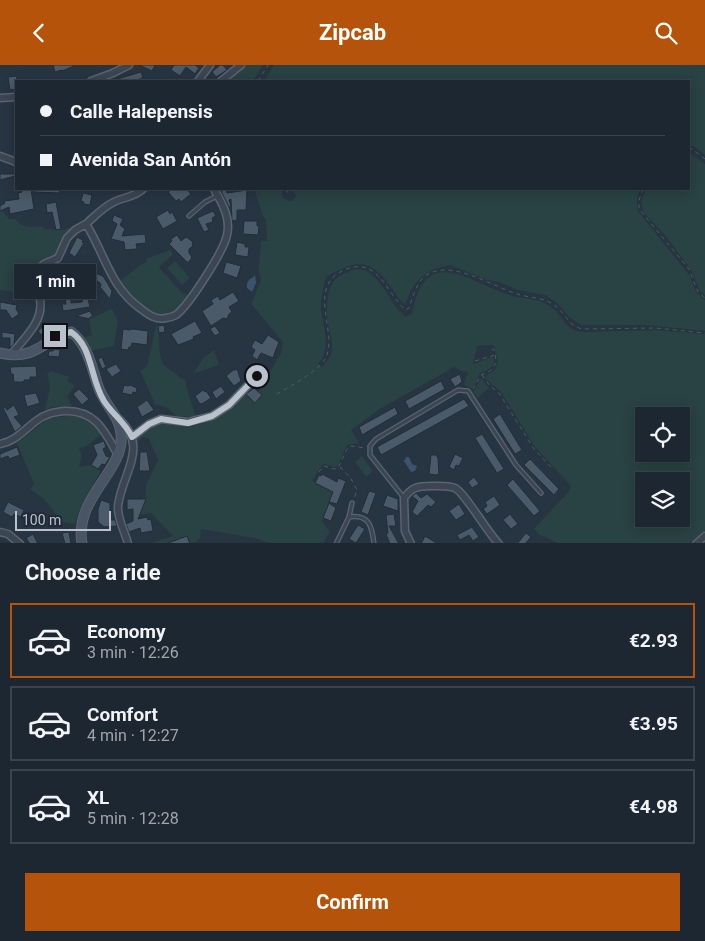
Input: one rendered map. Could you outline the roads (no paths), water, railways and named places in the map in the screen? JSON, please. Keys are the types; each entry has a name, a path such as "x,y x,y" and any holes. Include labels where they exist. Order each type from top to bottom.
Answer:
{"street":[{"path":"94,80 129,65"},
{"path":"199,80 210,65"},
{"path":"222,80 240,65"},
{"path":"0,98 15,97"},
{"path":"0,156 15,162"},
{"path":"11,355 38,321 41,300 34,272 44,264 58,258 68,238 75,230 86,224 112,203 124,197 137,194 142,190"},
{"path":"86,224 119,287 135,304 154,317 163,319 174,316 191,298 220,252 227,236 226,211 216,192"},
{"path":"0,354 30,353 55,336 71,332 79,338 92,366 103,400 113,414 121,431 122,440 118,455 87,505 81,521 82,543"},
{"path":"132,437 149,424 161,419 188,423 212,416 229,405 257,376"},
{"path":"0,444 7,443 21,435 34,422 46,414 54,412 82,412 103,428 118,455"},
{"path":"113,414 127,426 132,437 133,460 118,507 120,520 128,543"},
{"path":"412,543 405,531 404,498 412,488 418,486 454,488 463,495 499,543"},
{"path":"0,532 8,533 20,543"},
{"path":"696,543 705,536"}],"lane":[{"path":"189,216 216,192"},
{"path":"404,498 370,455 370,446 376,439 458,390 464,389 469,393 516,465 542,493"},
{"path":"336,543 349,517 352,503"},
{"path":"349,517 355,516 371,524 374,543"}],"water":[{"path":"255,275 256,283 252,292 247,288 247,283"},
{"path":"406,457 409,457 412,464 417,466 415,471 411,472 404,461"}]}
